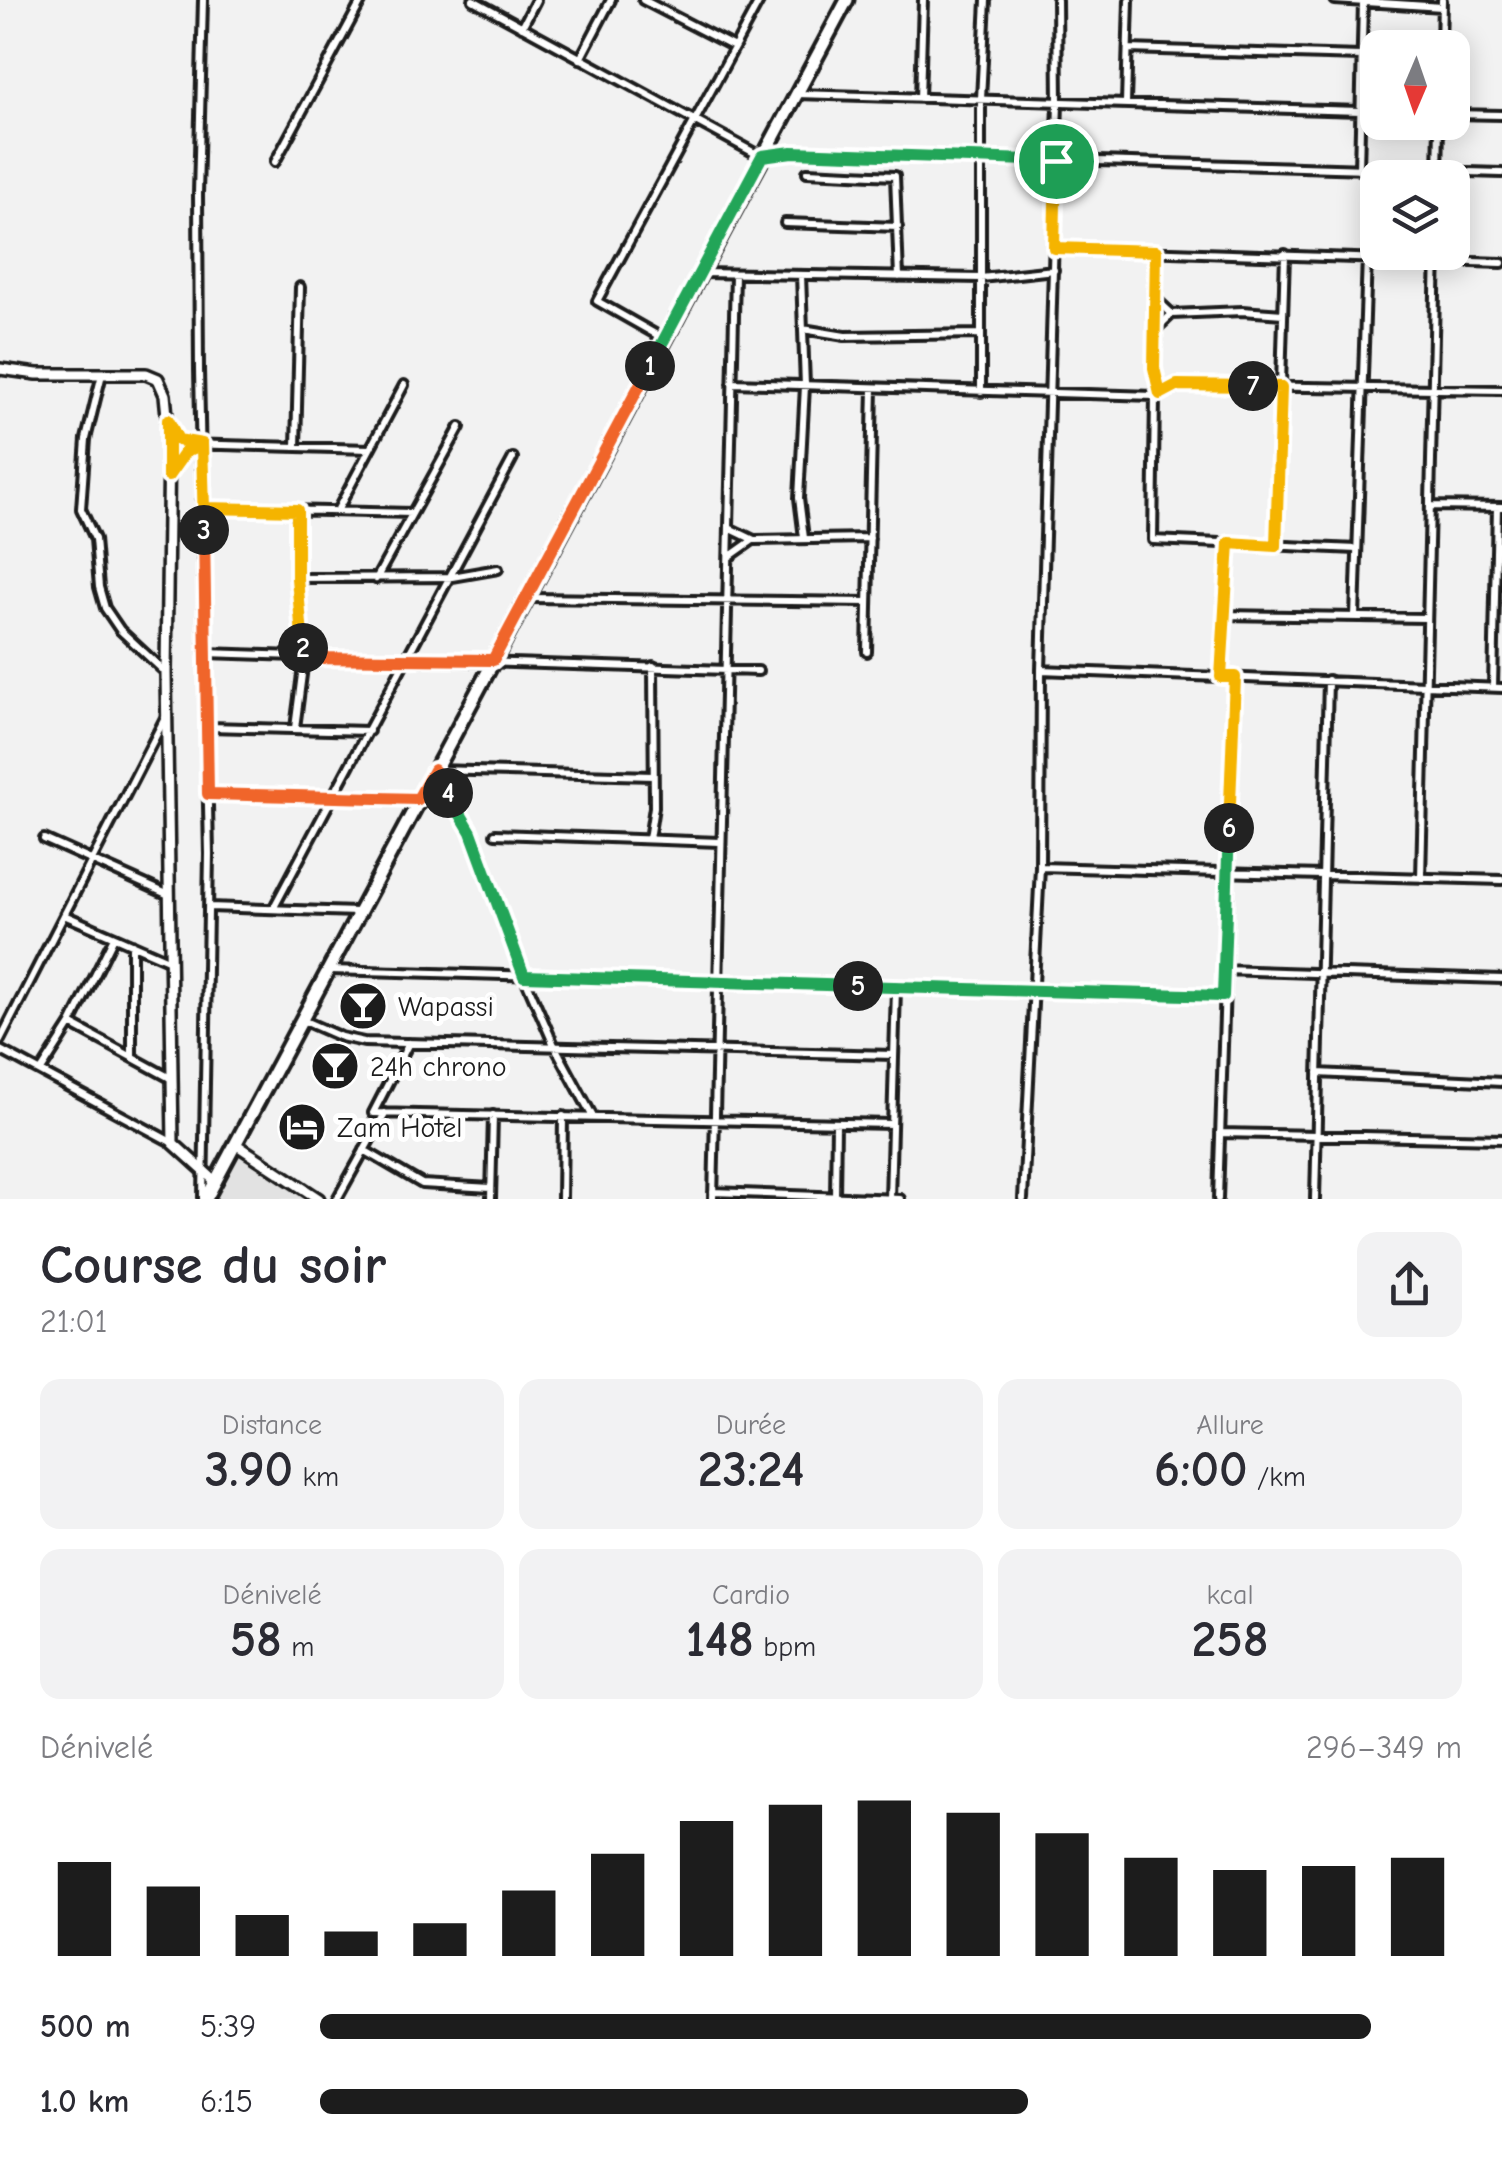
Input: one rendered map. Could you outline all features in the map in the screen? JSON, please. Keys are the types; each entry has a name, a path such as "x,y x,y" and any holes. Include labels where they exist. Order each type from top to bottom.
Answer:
{"main road":[{"path":"204,1199 211,1177 237,1146 418,799 847,0"}],"street":[{"path":"203,0 198,194 211,1177"},
{"path":"275,162 362,0"},
{"path":"473,0 762,156 792,152 1359,170 1360,111 796,94"},
{"path":"522,27 536,0"},
{"path":"580,59 611,0"},
{"path":"643,0 734,48"},
{"path":"664,340 597,302 760,0"},
{"path":"920,98 922,0"},
{"path":"981,392 981,99 986,0"},
{"path":"1023,1199 1040,866 1048,391 1058,102 1057,0"},
{"path":"1126,104 1129,0"},
{"path":"1335,0 1442,3 1441,30"},
{"path":"1362,30 1363,2"},
{"path":"1128,48 1360,56"},
{"path":"1470,114 1502,115"},
{"path":"807,172 895,176 899,277"},
{"path":"1470,174 1502,174"},
{"path":"785,223 898,227"},
{"path":"1054,248 1360,256"},
{"path":"1156,251 1154,368 1158,395 1153,540 1357,549"},
{"path":"1276,546 1285,254"},
{"path":"1470,259 1502,262"},
{"path":"700,274 981,278 1054,270"},
{"path":"1355,618 1366,270"},
{"path":"1421,878 1436,270"},
{"path":"735,274 713,1196 900,1199"},
{"path":"801,275 805,386 798,498 804,538"},
{"path":"296,447 300,286"},
{"path":"1157,300 1172,314"},
{"path":"1154,331 1172,314 1283,314"},
{"path":"803,329 845,336 981,334"},
{"path":"0,369 37,374 146,374 158,379 168,420 178,440 370,449"},
{"path":"102,374 86,439 80,503 95,539 99,587 106,608 120,630 166,673"},
{"path":"732,383 1158,395 1177,385 1502,390"},
{"path":"337,511 404,384"},
{"path":"867,652 873,388"},
{"path":"168,420 166,673 173,1143"},
{"path":"376,578 460,427"},
{"path":"168,476 185,452 202,444"},
{"path":"273,909 514,458"},
{"path":"1042,670 1498,687 1500,507 1430,506"},
{"path":"204,508 412,513"},
{"path":"296,728 304,658 297,578 297,510"},
{"path":"729,528 754,540 870,538"},
{"path":"729,557 754,540"},
{"path":"1221,677 1229,543"},
{"path":"297,578 452,577 498,569"},
{"path":"527,598 868,602"},
{"path":"1224,615 1426,618"},
{"path":"206,653 758,671"},
{"path":"649,839 654,807 653,666"},
{"path":"1218,1199 1235,677"},
{"path":"1315,1199 1328,680"},
{"path":"0,1040 167,715"},
{"path":"208,727 369,731"},
{"path":"434,770 654,776"},
{"path":"434,770 471,832 524,976 554,1045 593,1117"},
{"path":"208,794 418,799"},
{"path":"494,834 720,842"},
{"path":"44,839 169,896"},
{"path":"1040,866 1502,880"},
{"path":"209,907 358,912"},
{"path":"64,914 170,961"},
{"path":"41,1071 71,1024 114,937"},
{"path":"132,944 132,1058"},
{"path":"328,970 1223,996"},
{"path":"1224,970 1321,976 1502,978"},
{"path":"890,1199 896,988"},
{"path":"302,1020 350,1040 894,1055"},
{"path":"71,1024 172,1079"},
{"path":"410,1043 373,1113 892,1124"},
{"path":"0,1050 173,1143 211,1177"},
{"path":"1318,1073 1502,1082"},
{"path":"337,1199 385,1113"},
{"path":"491,1199 493,1115"},
{"path":"562,1199 563,1116"},
{"path":"835,1196 836,1123"},
{"path":"1220,1133 1502,1139"},
{"path":"237,1146 319,1199"},
{"path":"364,1150 422,1184 491,1188"}],"shaded area":[{"path":"238,1154 309,1199 213,1199"}],"place":[{"name":"Wapassi","path":"363,1006"},
{"name":"24h chrono","path":"335,1066"},
{"name":"Zam Hotel","path":"302,1127"}],"route":[{"path":"1056,161 792,152 762,156 493,660 304,658 297,578 297,510 204,508 202,444 185,452 168,476 168,420 178,440 202,444 208,794 418,799 434,770 471,832 524,976 1223,996 1235,677 1221,677 1229,543 1276,546 1281,387 1177,385 1160,394 1154,368 1156,251 1054,248 1056,161"}]}
